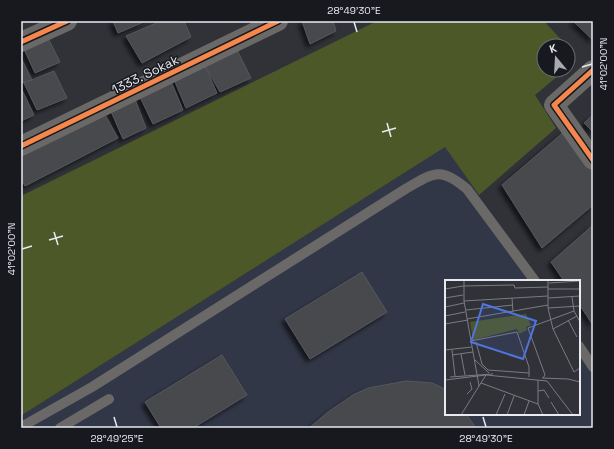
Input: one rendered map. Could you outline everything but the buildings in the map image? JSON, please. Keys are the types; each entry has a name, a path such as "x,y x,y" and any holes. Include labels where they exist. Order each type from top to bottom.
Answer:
{"street":[{"path":"21,42 67,21"},
{"name":"1333. Sokak","path":"21,146 278,21"},
{"path":"593,70 554,105 593,160"}],"lane":[{"path":"21,427 92,387 433,173 452,176 467,189 534,280"},
{"path":"580,348 593,367"},
{"path":"60,428 109,398"}],"shaded area":[{"path":"445,147 538,280 445,280 445,415 580,415 580,339 593,358 593,428 30,428 22,415"}],"green space":[{"path":"377,21 544,21 560,38 536,38 536,78 555,78 535,95 556,128 479,195 445,147 22,415 21,196"}],"cycle path":[{"path":"21,42 67,21"},
{"path":"21,146 278,21"},
{"path":"593,70 554,105 593,160"}]}
